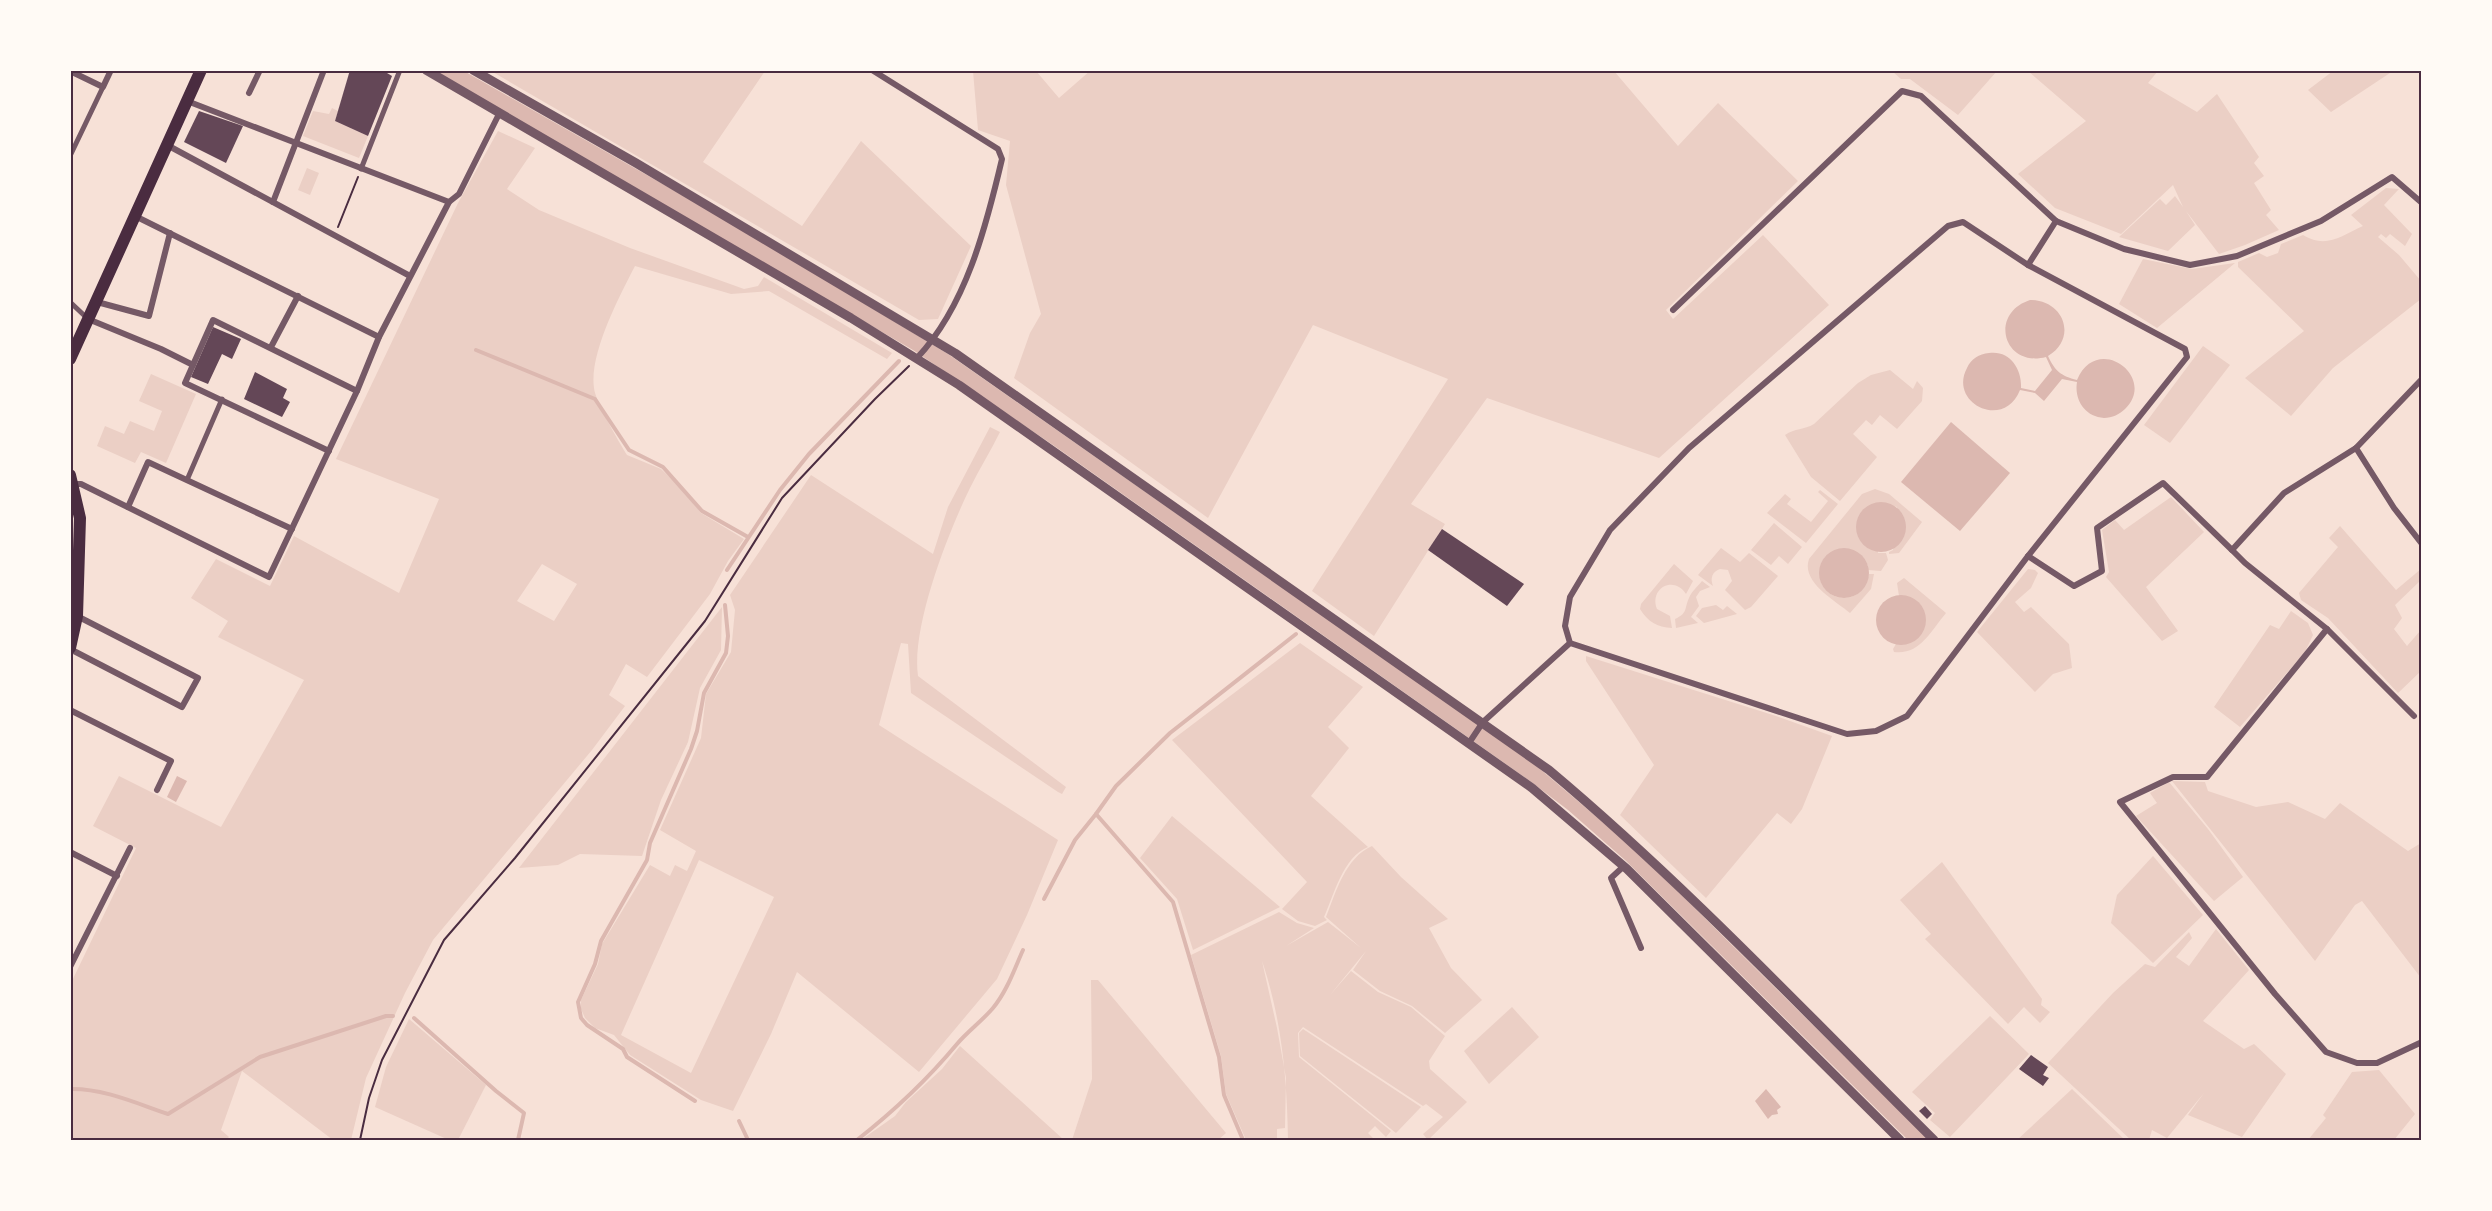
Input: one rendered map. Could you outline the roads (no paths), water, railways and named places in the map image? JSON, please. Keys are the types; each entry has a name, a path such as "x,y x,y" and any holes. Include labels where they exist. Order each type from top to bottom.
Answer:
{"highway":[{"path":"70,359 201,70"},
{"path":"70,649 77,616 80,518 72,479"},
{"path":"70,523 78,535"}],"street":[{"path":"70,156 111,70"},
{"path":"249,93 260,70"},
{"path":"273,202 324,70"},
{"path":"361,169 400,70"},
{"path":"426,70 919,356 1471,742 1532,788 1624,866 1900,1140"},
{"path":"473,70 646,169 993,378 1549,770 1616,826 1684,890 1934,1140"},
{"path":"872,70 998,149 1002,159 980,239 963,285 931,341 919,356"},
{"path":"70,71 103,87"},
{"path":"1673,310 1902,91 1921,96 2056,221 2124,249 2190,265 2237,256 2321,221 2392,177 2421,203"},
{"path":"187,101 449,202"},
{"path":"72,479 269,577 357,391 379,337 449,202 459,194 499,114"},
{"path":"166,145 410,276"},
{"path":"134,215 379,337"},
{"path":"2028,265 2056,221"},
{"path":"1963,222 2028,265 2185,349 2187,357 2028,556 1907,716 1876,731 1847,734 1570,643 1565,626 1570,597 1610,530 1689,448 1948,226 1963,222"},
{"path":"97,302 149,316 170,232"},
{"path":"271,346 298,296"},
{"path":"70,302 88,319 161,349 193,365"},
{"path":"329,451 185,383 213,320 271,346 357,391"},
{"path":"2232,549 2284,493 2356,448 2421,379"},
{"path":"187,480 222,399"},
{"path":"2356,448 2394,508 2421,544"},
{"path":"128,507 148,462 292,529"},
{"path":"2028,556 2074,586 2102,572 2097,528 2163,483 2245,563 2327,629 2414,716"},
{"path":"70,649 182,707 198,678 77,616"},
{"path":"2327,629 2207,777 2173,777 2120,802 2275,994 2326,1052 2357,1063 2377,1063 2421,1042"},
{"path":"1471,742 1482,724 1570,643"},
{"path":"70,710 171,762 157,790"},
{"path":"70,967 130,848"},
{"path":"70,852 117,876"},
{"path":"1624,866 1611,878 1641,948"}],"waterway":[{"path":"476,350 595,399 629,450 663,467 702,511 748,537"},
{"path":"727,570 780,490 809,454 899,361"},
{"path":"695,1101 627,1057 623,1049 587,1025 581,1018 578,1002 595,964 601,941 647,860 650,843 691,749 704,693 726,653 728,636 725,605"},
{"path":"1243,1140 1224,1095 1219,1057 1173,902 1096,814 1116,786 1170,733 1296,634"},
{"path":"1044,899 1075,840 1096,814"},
{"path":"857,1140 910,1095 993,1008 1006,987 1023,950"},
{"path":"70,1089 108,1094 168,1114 260,1057 386,1016 393,1016"},
{"path":"414,1018 524,1113 518,1140"},
{"path":"739,1121 748,1140"}]}
